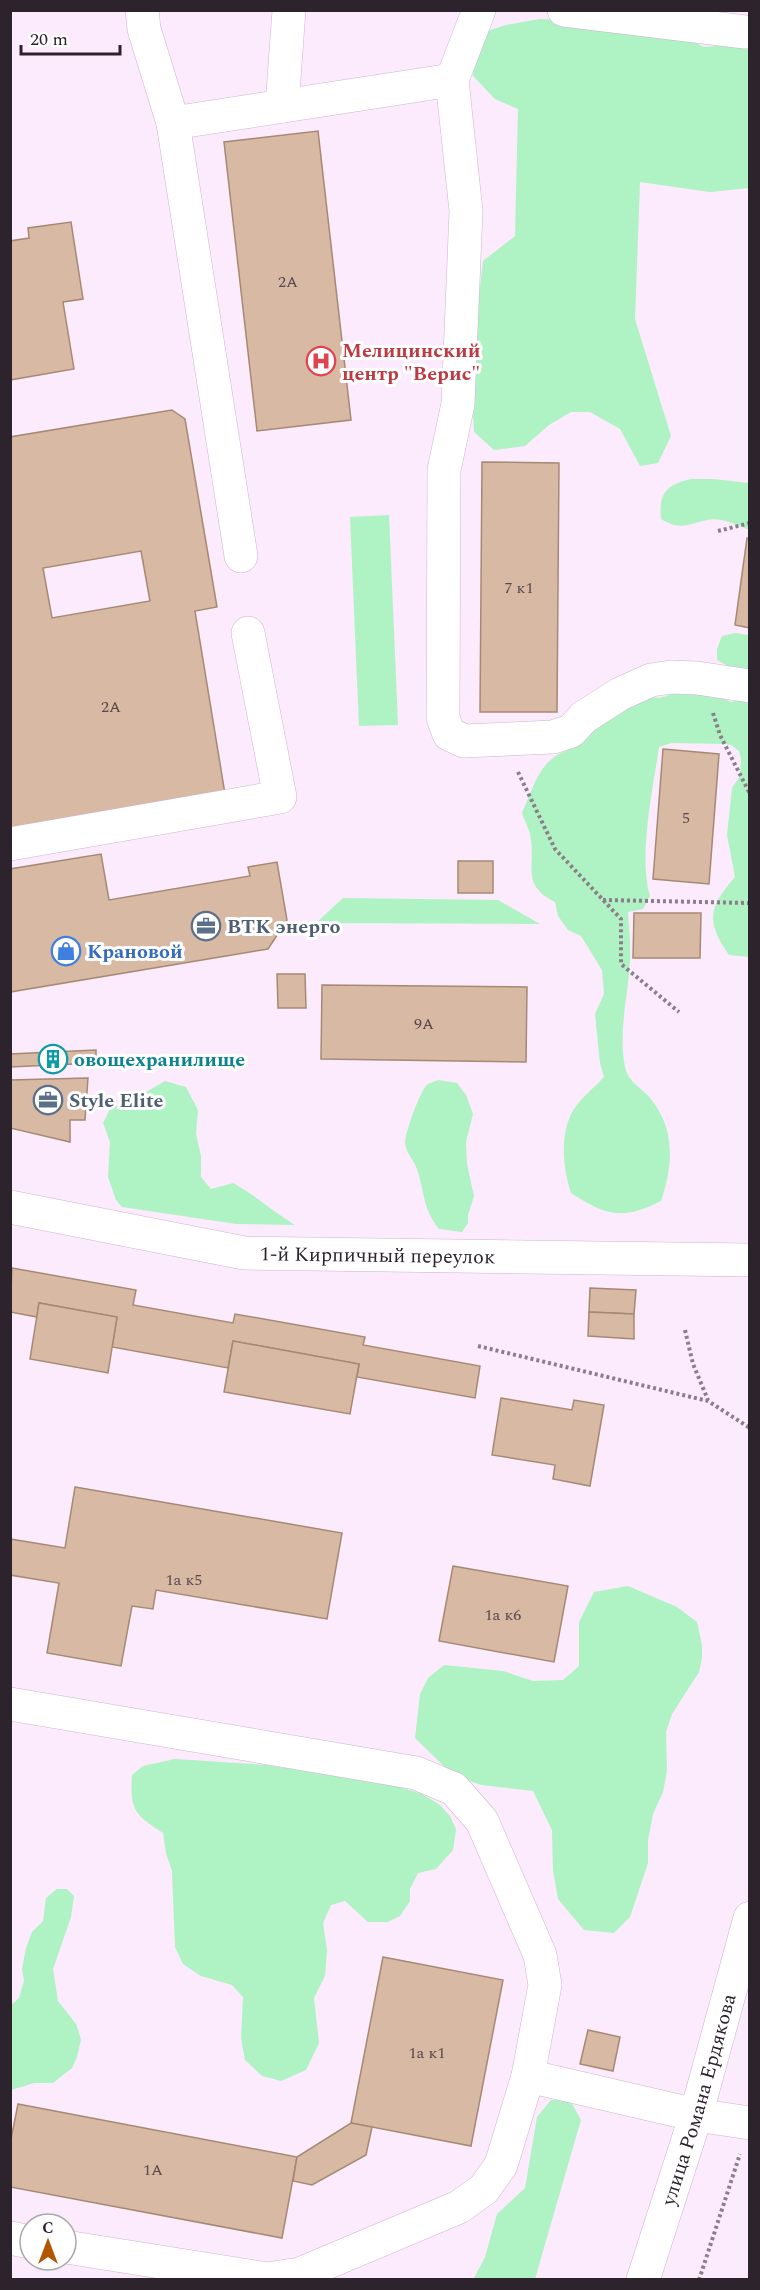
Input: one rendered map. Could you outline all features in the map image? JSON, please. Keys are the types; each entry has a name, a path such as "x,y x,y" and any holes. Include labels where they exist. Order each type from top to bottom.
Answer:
{"street":[{"path":"142,10 144,29 173,123 241,556"},
{"path":"282,106 289,10"},
{"path":"479,10 452,80 466,211 458,404 444,470 443,718 449,734 464,741 554,737 571,731 584,717 620,693 651,680 671,677 750,686"},
{"path":"564,10 745,32"},
{"path":"173,123 452,80"},
{"path":"10,844 280,797 248,633"},
{"name":"1-й Кирпичный переулок","path":"10,1207 244,1253 750,1260"},
{"path":"10,1704 406,1771 454,1789 482,1821 540,1955 545,1985 528,2076 501,2164 484,2189 459,2207 300,2274 267,2279 78,2249"},
{"name":"улица Романа Ердякова","path":"643,2280 696,2115 750,1918"},
{"path":"528,2076 696,2115 749,2123"}],"path":[{"path":"718,531 745,523 750,524"},
{"path":"703,679 720,735 750,794"},
{"path":"518,772 555,849 621,919 621,964 679,1012"},
{"path":"602,900 750,903"},
{"path":"685,1330 693,1364 708,1401"},
{"path":"478,1346 708,1401 750,1428"},
{"path":"699,2280 749,2123"}],"green space":[{"path":"539,19 606,21 678,34 704,47 749,43 749,188 710,192 640,182 635,319 671,436 658,463 640,466 620,429 590,412 571,412 549,425 525,446 494,450 474,432 471,369 483,261 515,236 518,109 495,99 473,76 475,50 487,31"},
{"path":"691,479 749,483 749,530 718,520 679,526 661,519 661,503 666,492 675,484"},
{"path":"389,515 398,725 359,726 350,517"},
{"path":"735,633 749,635 749,673 739,672 717,660 717,649 722,636"},
{"path":"677,691 706,691 731,702 749,698 749,957 729,955 713,923 715,906 735,877 727,835 732,788 740,776 739,751 725,744 672,743 659,747 646,842 647,880 650,896 643,909 628,912 630,962 624,1014 623,1054 627,1072 650,1098 664,1122 670,1148 670,1161 661,1201 635,1211 614,1213 594,1206 571,1193 564,1162 564,1140 569,1118 584,1097 604,1077 600,1063 595,1014 604,994 602,970 581,936 568,930 558,916 555,902 544,895 533,881 532,846 522,813 540,772 554,758 575,748 580,735 644,695 661,697"},
{"path":"343,898 498,900 540,924 316,923"},
{"path":"438,1080 457,1083 466,1095 473,1114 466,1142 467,1164 474,1196 468,1223 462,1232 439,1229 427,1207 417,1169 405,1143 416,1105 423,1090 428,1084"},
{"path":"165,1081 186,1087 198,1110 196,1134 201,1156 201,1177 211,1189 233,1183 295,1225 236,1224 122,1207 116,1200 108,1177 110,1142 103,1123 111,1107 129,1102"},
{"path":"628,1586 677,1607 697,1622 702,1658 699,1672 672,1714 666,1732 667,1771 663,1792 653,1814 648,1840 648,1863 630,1917 614,1933 584,1930 558,1899 553,1871 552,1830 533,1791 481,1785 453,1775 415,1738 420,1694 428,1678 444,1665 503,1671 533,1681 563,1680 579,1666 579,1622 594,1592"},
{"path":"175,1759 267,1765 393,1785 422,1794 440,1805 450,1816 456,1829 453,1850 436,1869 418,1873 410,1889 410,1901 400,1916 388,1922 368,1922 345,1901 331,1905 323,1923 327,1950 325,1976 314,1998 319,2043 306,2070 281,2081 262,2076 245,2060 241,2038 243,1997 232,1985 201,1976 183,1964 175,1947 172,1871 163,1833 140,1816 136,1810 132,1796 132,1775 143,1766"},
{"path":"57,1889 67,1889 74,1896 71,1917 53,1969 58,2001 76,2024 81,2039 77,2057 72,2068 53,2083 34,2083 11,2090 11,2005 19,1998 24,1981 22,1969 32,1932 43,1921 46,1898"},
{"path":"551,2100 570,2100 581,2120 535,2279 473,2280 485,2257 497,2214 525,2188 537,2117"}],"building":[{"path":"318,131 351,420 257,431 224,142"},
{"path":"71,222 83,299 63,302 74,369 10,380 10,241 29,238 28,228"},
{"path":"172,410 185,419 217,607 195,611 225,794 10,830 10,437","holes":["141,551 150,601 52,618 43,568"]},
{"path":"482,462 559,463 557,712 480,712"},
{"path":"747,538 750,539 750,628 735,625"},
{"path":"663,749 719,754 709,884 653,879"},
{"path":"101,854 109,900 250,876 248,867 277,862 287,920 268,949 10,992 10,869"},
{"path":"458,861 493,861 493,893 458,893"},
{"path":"634,913 701,913 700,958 633,958"},
{"path":"277,974 305,974 306,1008 278,1008"},
{"path":"322,985 527,987 526,1062 321,1059"},
{"name":"овощехранилище","path":"96,1050 96,1063 10,1067 10,1054"},
{"name":"Style Elite","path":"88,1078 85,1120 70,1120 70,1142 10,1128 10,1080"},
{"path":"12,1268 136,1290 133,1305 233,1323 235,1314 365,1337 363,1345 480,1366 475,1398 357,1377 359,1364 233,1341 228,1368 112,1347 117,1317 39,1303 37,1317 10,1312"},
{"path":"590,1288 636,1290 634,1314 589,1312"},
{"path":"39,1303 117,1317 108,1373 30,1359"},
{"path":"589,1312 634,1314 634,1339 588,1336"},
{"path":"233,1341 359,1364 350,1414 224,1392"},
{"path":"501,1398 572,1410 574,1400 604,1405 590,1486 553,1479 555,1465 492,1455"},
{"path":"75,1487 342,1533 327,1619 156,1590 153,1609 132,1606 121,1666 47,1653 59,1583 10,1575 10,1539 65,1548"},
{"path":"453,1566 568,1586 554,1662 439,1641"},
{"path":"383,1957 503,1980 471,2146 351,2123"},
{"path":"588,2030 620,2037 613,2071 580,2064"},
{"path":"18,2104 297,2157 282,2238 10,2187 10,2144"},
{"path":"351,2123 372,2127 366,2155 312,2185 293,2181 297,2157"}],"place":[{"name":"Мелицинский центр \"Верис\"","path":"321,361"},
{"name":"ВТК энерго","path":"206,926"},
{"name":"Крановой","path":"66,951"},
{"name":"овощехранилище","path":"53,1059"},
{"name":"Style Elite","path":"48,1100"}]}
